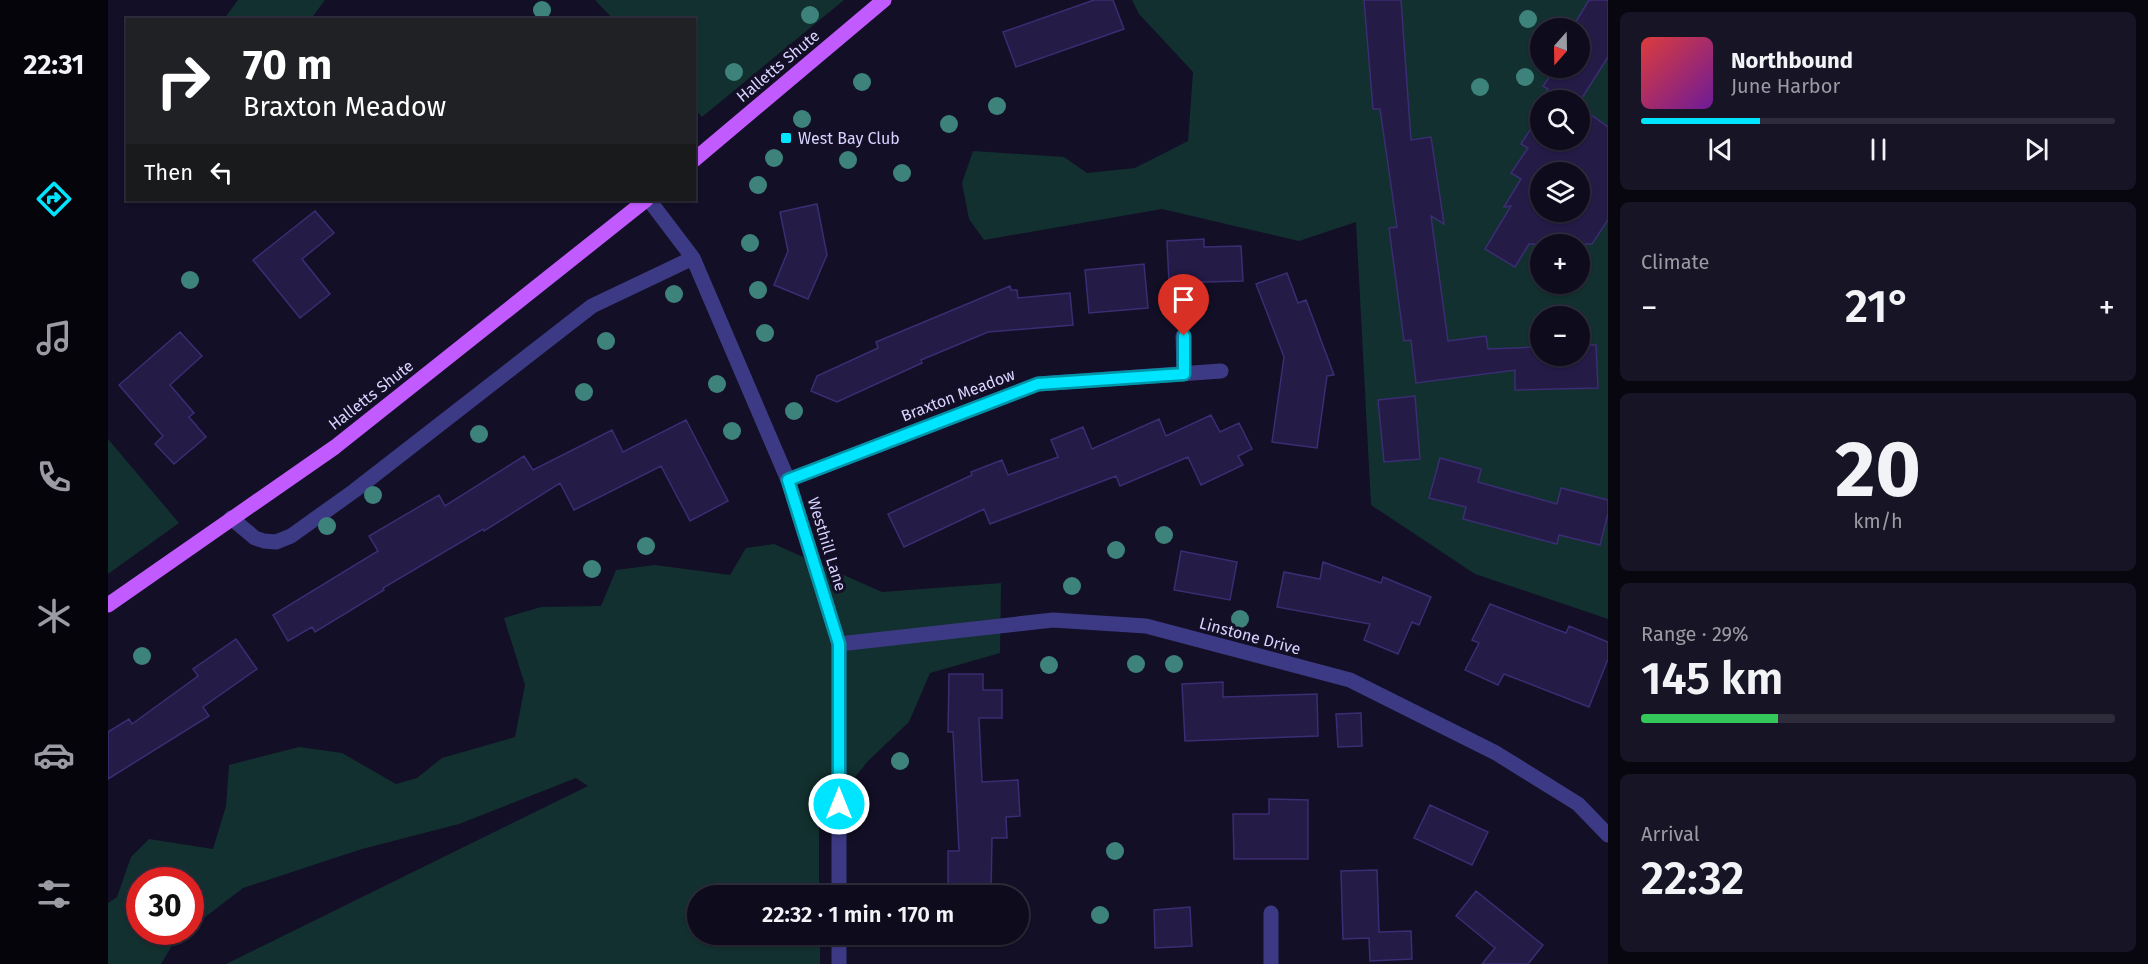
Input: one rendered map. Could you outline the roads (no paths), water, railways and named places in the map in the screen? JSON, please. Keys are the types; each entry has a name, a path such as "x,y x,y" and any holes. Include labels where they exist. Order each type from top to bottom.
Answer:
{"main road":[{"name":"Halletts Shute","path":"696,158 884,0"},
{"name":"Halletts Shute","path":"108,605 335,447 647,201"}],"street":[{"name":"Westhill Lane","path":"649,201 693,258 788,480 839,644 839,885"},
{"path":"231,518 255,538 264,541 276,542 291,536 354,491 591,306 693,258"},
{"path":"1184,336 1184,374"},
{"name":"Braxton Meadow","path":"788,480 1038,384 1221,370"},
{"name":"Linstone Drive","path":"839,644 1053,621 1146,626 1350,680 1496,753 1578,804 1608,835"},
{"path":"1271,913 1271,964"},
{"path":"839,945 839,964"}],"place":[{"name":"West Bay Club","path":"786,138"}]}
